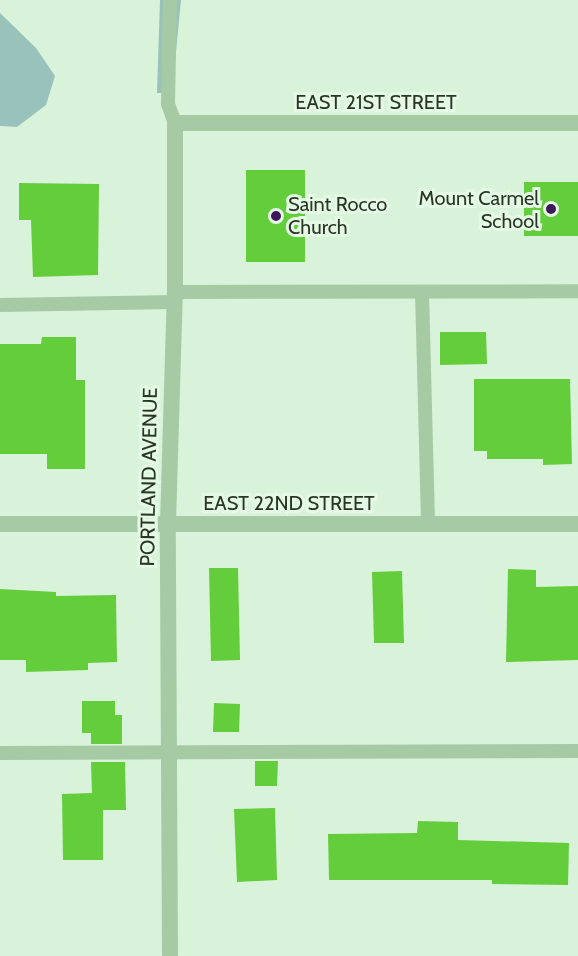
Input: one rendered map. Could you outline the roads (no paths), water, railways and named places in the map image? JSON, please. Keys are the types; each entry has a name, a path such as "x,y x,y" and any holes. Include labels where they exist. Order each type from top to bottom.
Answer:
{"street":[{"name":"EAST 21ST STREET","path":"175,123 578,123"},
{"name":"PORTLAND AVENUE","path":"170,956 168,524 175,297 175,123"},
{"name":"EAST 22ND STREET","path":"0,524 578,524"}],"lane":[{"name":"PORTLAND AVENUE","path":"170,0 168,105 175,123"},
{"path":"0,305 175,297 578,291"},
{"path":"422,292 428,524"},
{"path":"0,753 578,751"}],"place":[{"name":"Mount Carmel School","path":"551,209"},
{"name":"Saint Rocco Church","path":"276,216"}]}
